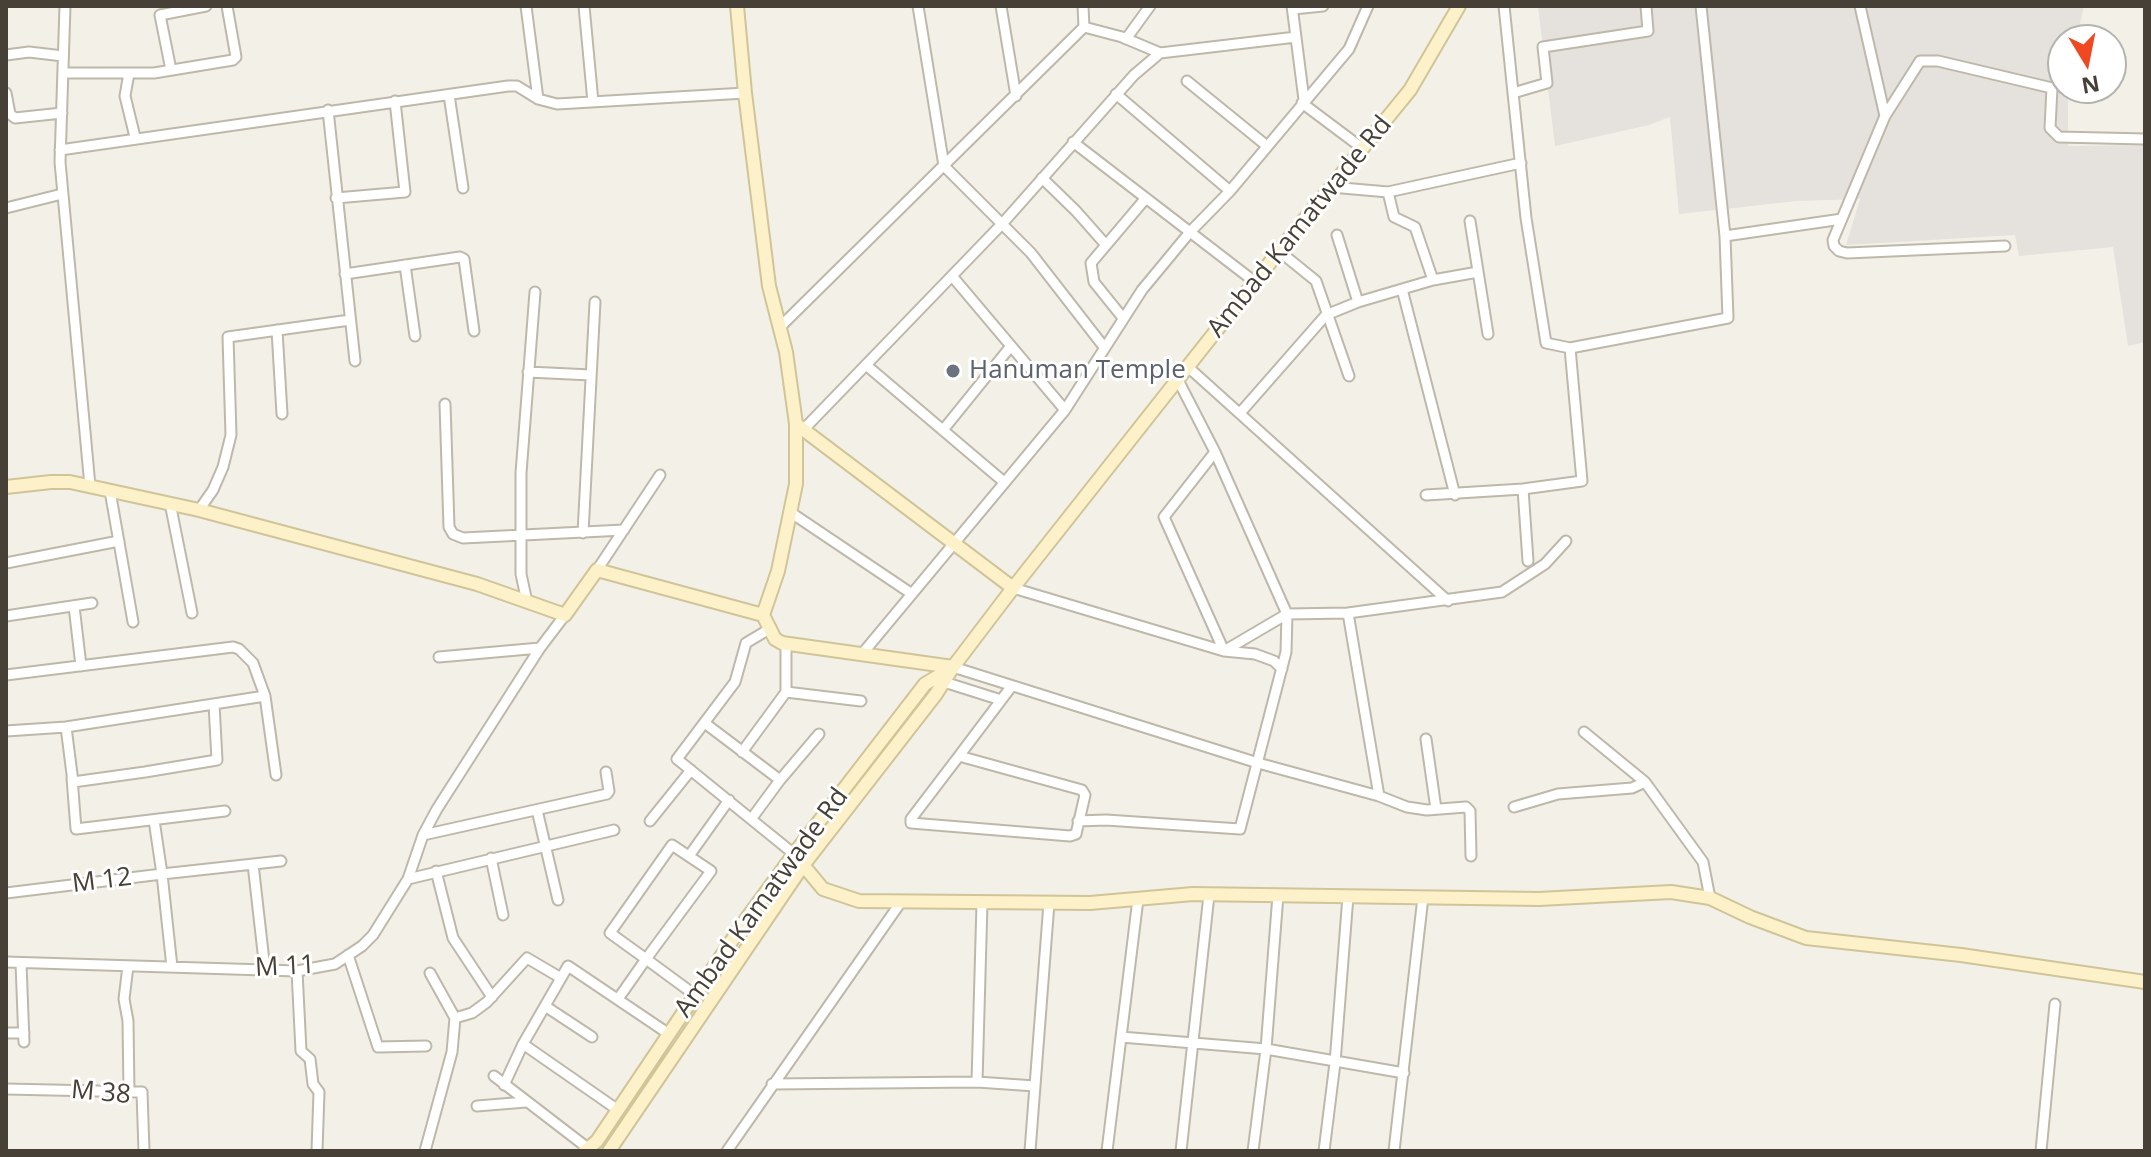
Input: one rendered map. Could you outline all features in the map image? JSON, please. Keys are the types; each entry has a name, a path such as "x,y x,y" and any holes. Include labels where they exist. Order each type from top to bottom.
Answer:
{"street":[{"path":"65,6 60,150 62,194 90,486"},
{"path":"171,70 160,15 206,6"},
{"path":"63,73 171,70 235,58 227,6"},
{"path":"526,6 538,99"},
{"path":"584,6 593,102"},
{"path":"737,6 769,286 800,426 790,512 778,571 763,615"},
{"path":"918,6 944,166 1031,253 1104,347"},
{"path":"1001,6 1016,96"},
{"path":"779,328 1084,27 1083,6"},
{"path":"1126,39 1150,6"},
{"path":"1323,6 1293,8 1303,101 1362,148"},
{"path":"862,654 1065,410 1123,318 1190,232 1230,191 1349,49 1368,6"},
{"name":"Ambad Kamatwade Rd","path":"609,1151 804,864 1013,588 1410,90 1459,6"},
{"path":"1504,6 1521,163 1546,343 1570,348 1728,318 1725,236 1701,6"},
{"path":"1513,93 1547,83 1543,47 1648,31 1646,6"},
{"path":"1860,6 1885,116"},
{"path":"1084,27 1160,53 1296,37"},
{"path":"6,55 29,52 63,56"},
{"path":"800,426 866,365 952,276 1116,94 1160,53"},
{"path":"2005,246 1847,253 1834,246 1833,240 1885,116 1920,61 1931,59 2052,88 2050,128 2059,137 2145,139"},
{"path":"129,73 125,96 135,137"},
{"path":"1187,81 1267,146"},
{"path":"60,150 135,137 517,86 538,99 557,104 745,93"},
{"path":"6,93 10,114 15,118 62,113"},
{"path":"1116,94 1230,191"},
{"path":"449,95 463,188"},
{"path":"336,198 405,192 395,101"},
{"path":"328,110 355,361"},
{"path":"1073,142 1255,282"},
{"path":"1331,187 1388,192 1521,163"},
{"path":"1042,178 1106,245"},
{"path":"1388,192 1394,217 1415,227 1433,280"},
{"path":"6,208 62,194"},
{"path":"1123,318 1094,282 1091,263 1146,198"},
{"path":"1725,236 1842,219"},
{"path":"1470,221 1488,334"},
{"path":"1337,235 1358,302"},
{"path":"1279,251 1316,281 1349,376"},
{"path":"345,274 460,257 464,259 474,331"},
{"path":"405,265 415,336"},
{"path":"1240,413 1326,315 1358,302 1433,280 1478,272"},
{"path":"952,276 1065,410"},
{"path":"1402,289 1455,495"},
{"path":"527,602 522,580 523,435 535,292"},
{"path":"583,533 595,302"},
{"path":"199,510 213,490 223,467 231,435 228,337 350,320"},
{"path":"277,330 282,414"},
{"path":"943,430 1011,346"},
{"path":"1426,495 1523,489 1582,481 1570,348"},
{"path":"866,365 1004,482"},
{"path":"1188,367 1448,601"},
{"path":"528,372 591,375"},
{"path":"1078,821 1240,829 1282,669 1288,641 1287,614 1215,452 1178,380"},
{"path":"445,404 451,531 463,538 624,530"},
{"path":"800,426 1013,588 1224,651 1255,654 1274,661 1282,669"},
{"path":"1215,452 1164,517 1224,651"},
{"path":"6,487 51,482 90,486 170,503 477,584 565,615 660,475"},
{"path":"1523,489 1528,561"},
{"path":"110,491 133,622"},
{"path":"170,503 192,613"},
{"path":"790,512 912,594"},
{"path":"6,563 119,541"},
{"path":"1224,651 1287,614 1348,613 1502,592 1545,564 1566,541"},
{"path":"597,570 763,615 775,639 786,644 953,667 1407,807 1469,808 1471,856"},
{"path":"6,610 6,616 92,603"},
{"path":"74,606 81,666"},
{"path":"1348,613 1379,796"},
{"name":"M 11","path":"6,962 297,971 335,964 373,935 408,879 423,835 437,809 540,648 565,615"},
{"path":"771,628 754,636 744,646 735,682 677,759 794,854 823,889 859,901 1049,903 1209,895 1539,899 1671,892 1710,898 1806,938 1961,955 2145,982"},
{"path":"742,752 786,692 786,644"},
{"path":"6,675 233,647 239,649 253,663 265,696 276,775"},
{"path":"439,657 540,648"},
{"name":"Ambad Kamatwade Rd","path":"589,1150 794,854 925,684 953,667"},
{"path":"944,682 1001,700"},
{"path":"959,756 1082,790 1085,795 1076,834 911,823 911,819 1011,687"},
{"path":"786,692 861,701"},
{"path":"6,731 66,727 265,696"},
{"path":"72,778 73,782 217,760 214,704"},
{"path":"706,724 780,780"},
{"path":"66,727 76,829 225,811"},
{"path":"1584,732 1645,782 1703,862 1710,898"},
{"path":"752,818 819,734"},
{"path":"1426,739 1436,809"},
{"path":"650,821 691,770"},
{"path":"423,835 607,794 606,772"},
{"path":"1514,807 1558,794 1632,788 1645,782"},
{"path":"689,856 729,800"},
{"path":"537,810 558,900"},
{"path":"154,820 162,874 281,861"},
{"path":"408,879 614,830"},
{"path":"618,999 646,959 711,871 672,845 610,933 646,959 695,995"},
{"path":"491,858 503,915"},
{"path":"253,864 265,970"},
{"path":"436,871 453,938 492,997"},
{"name":"M 12","path":"6,893 162,874 172,967"},
{"path":"1181,1151 1209,895"},
{"path":"1253,1151 1266,1049 1278,895"},
{"path":"1324,1151 1335,1063 1348,896"},
{"path":"1394,1151 1423,897"},
{"path":"1107,1151 1138,899"},
{"path":"727,1151 901,902"},
{"path":"977,1082 982,903"},
{"path":"1030,1151 1049,903"},
{"path":"348,955 378,1047 426,1046"},
{"path":"455,1018 472,1013 492,997 527,958 561,978"},
{"path":"6,1033 24,1037 21,963"},
{"path":"128,966 124,999 128,1021 129,1092"},
{"path":"504,1085 523,1044 568,966 669,1034"},
{"path":"297,971 301,1051 310,1059 313,1084 319,1092 317,1151"},
{"path":"425,1151 452,1052 455,1018 430,973"},
{"path":"2041,1151 2055,1004"},
{"path":"545,1006 592,1037"},
{"path":"1121,1037 1266,1049 1404,1073"},
{"path":"523,1044 618,1110"},
{"path":"494,1076 589,1150"},
{"path":"772,1084 977,1082 1035,1086"},
{"name":"M 38","path":"6,1089 142,1092 144,1151"},
{"path":"477,1106 526,1102"}],"shaded area":[{"path":"1538,6 2084,6 2080,24 2047,24 2047,104 2068,104 2068,146 2145,145 2145,342 2128,346 2113,247 2019,256 2015,235 1846,245 1860,199 1797,201 1679,214 1670,117 1649,125 1555,146"}],"place":[{"name":"Hanuman Temple","path":"953,371"}]}
